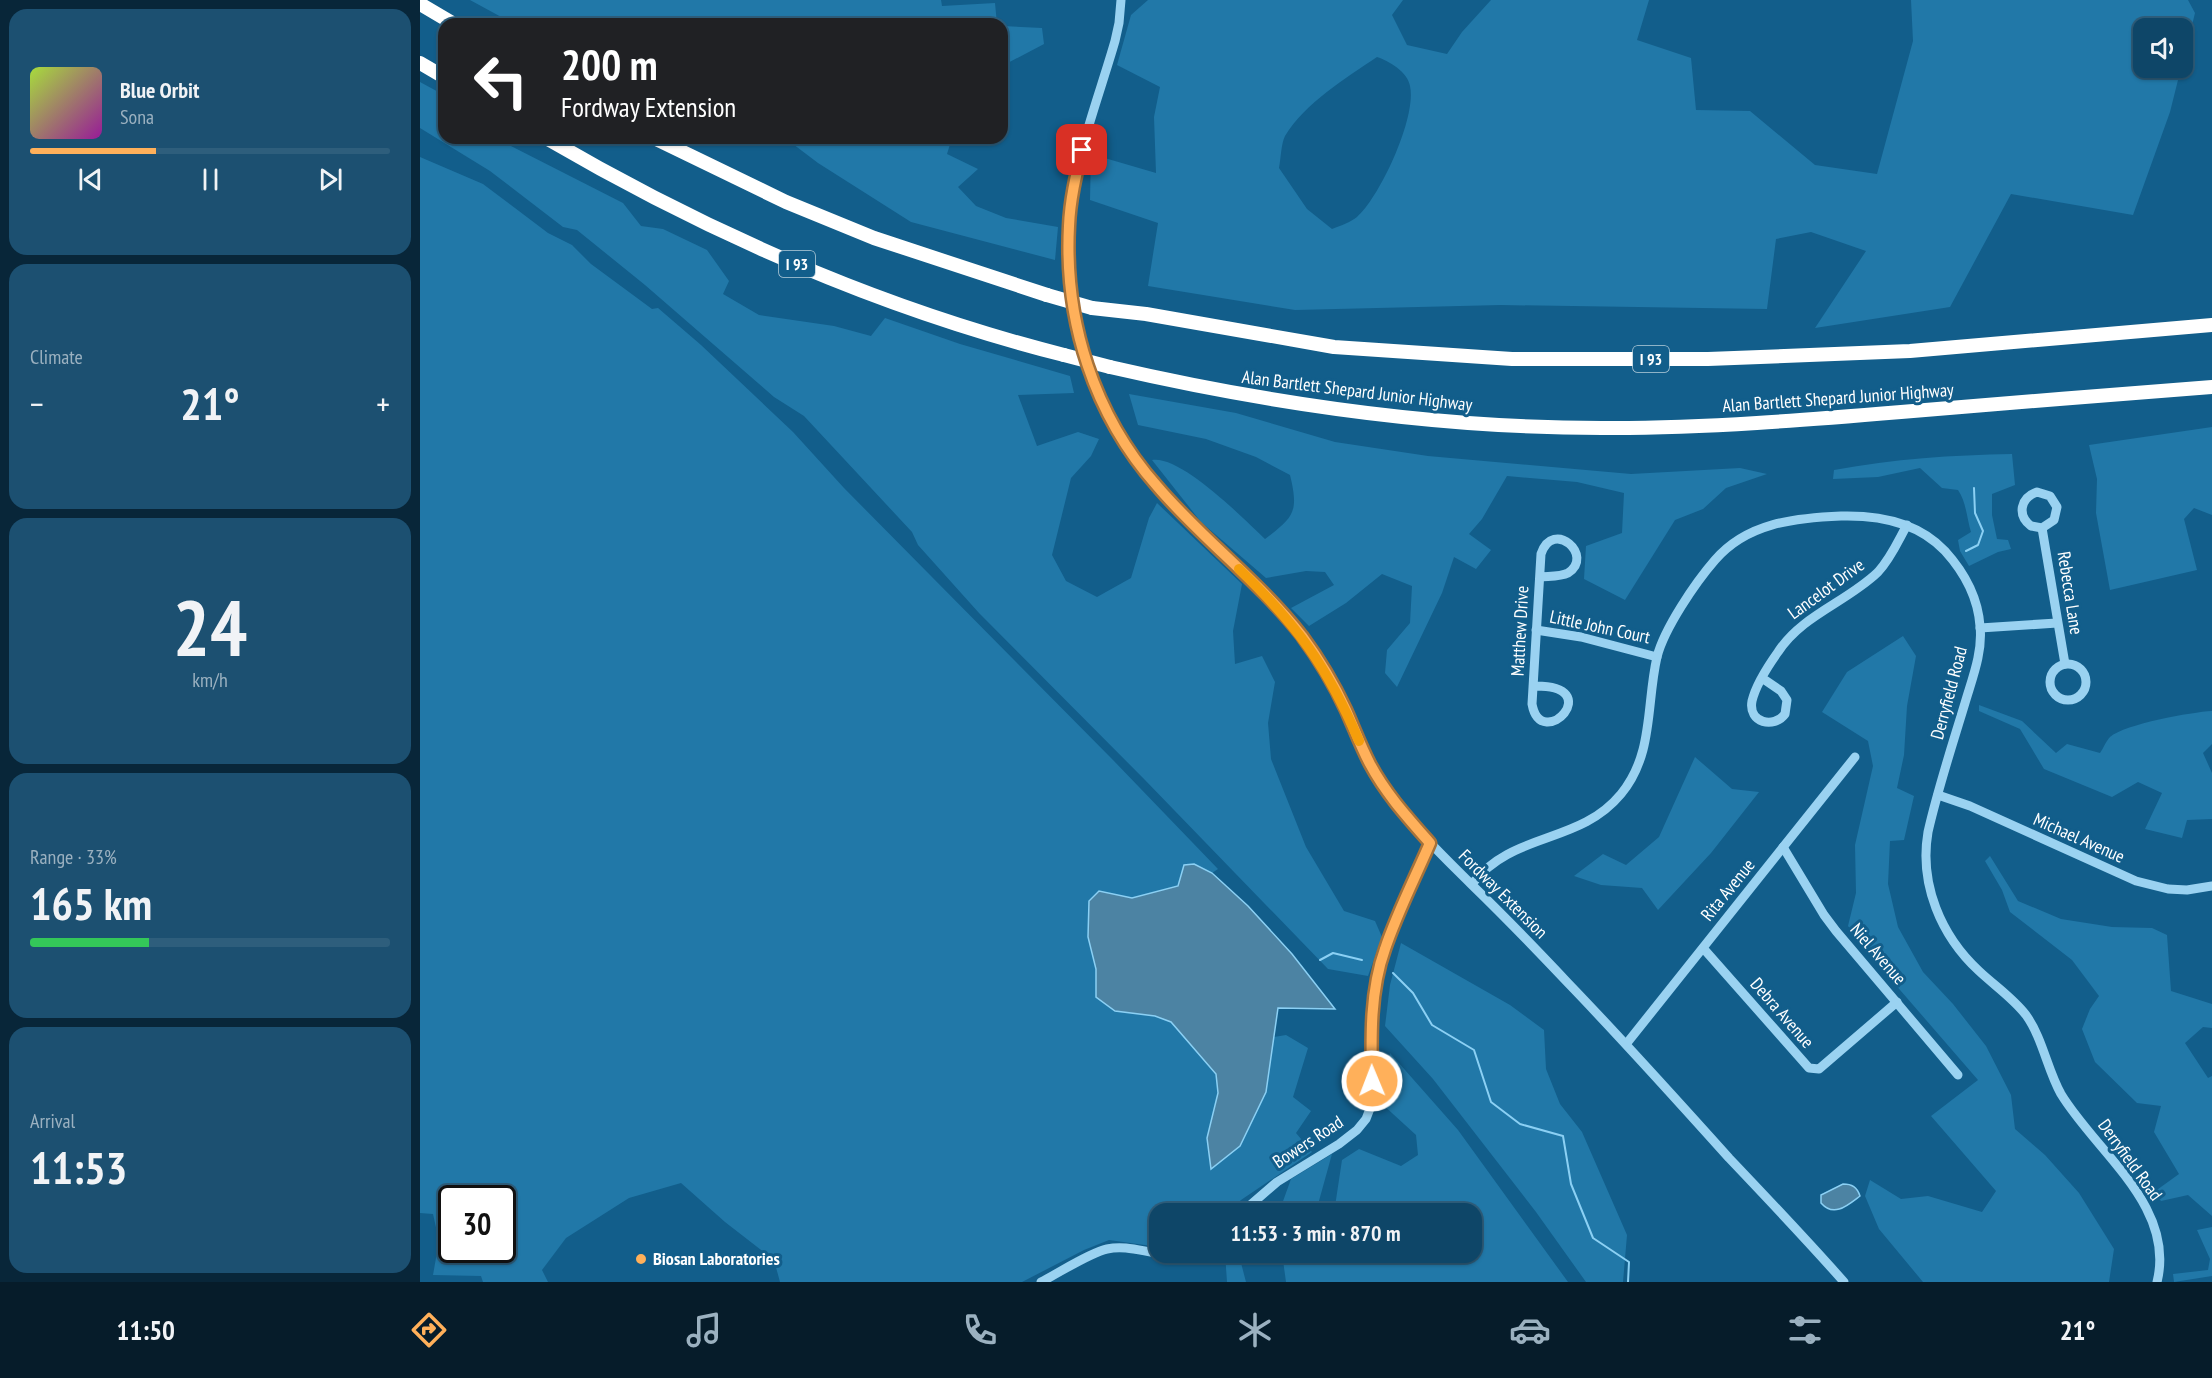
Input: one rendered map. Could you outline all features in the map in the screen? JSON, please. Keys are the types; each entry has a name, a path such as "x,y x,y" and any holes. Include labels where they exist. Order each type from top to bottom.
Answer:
{"highway":[{"path":"420,4 444,18"},
{"path":"420,63 438,74"},
{"name":"Alan Bartlett Shepard Junior Highway","path":"557,144 654,198 796,263 924,312 1110,367 1229,393 1345,411 1462,423 1571,428 1650,428 1757,423 2212,387"},
{"name":"I 93","path":"666,144 786,202 874,238 1047,295 1092,308 1157,316 1334,347 1512,359 1708,359 1910,351 2212,325"}],"street":[{"name":"Fordway Extension","path":"1121,0 1116,41 1082,150 1072,196 1069,225 1071,296 1077,328 1090,372 1109,417 1145,472 1176,507 1271,601 1302,637 1333,684 1378,778 1403,813 1626,1043 1844,1282"},
{"name":"Derryfield Road","path":"1472,884 1486,867 1503,855 1520,846 1585,824 1620,795 1632,779 1646,744 1657,657 1671,625 1712,563 1732,543 1754,530 1796,520 1850,516 1881,518 1907,525 1935,541 1959,568 1971,589 1980,628 1975,669 1928,832 1925,857 1928,884 1947,932 1970,962 2026,1015 2039,1040 2056,1084 2067,1103 2142,1200 2159,1244 2161,1262 2157,1282"},
{"name":"Lancelot Drive","path":"1762,678 1781,691 1787,700 1785,714 1773,723 1762,722 1752,710 1753,699 1762,678 1779,650 1801,627 1878,571 1891,556 1907,525"},
{"name":"Rebecca Lane","path":"2042,528 2065,664"},
{"name":"Matthew Drive","path":"1533,686 1552,686 1563,691 1568,705 1563,716 1550,722 1539,718 1533,708 1533,686 1539,577 1541,554 1546,544 1554,540 1562,540 1572,545 1577,556 1571,570 1561,575 1539,577"},
{"path":"1980,628 2057,623"},
{"name":"Little John Court","path":"1536,630 1581,637 1657,657"},
{"name":"Rita Avenue","path":"1626,1043 1855,757"},
{"name":"Michael Avenue","path":"1938,795 1970,806 2136,881 2168,889 2187,890 2212,886"},
{"name":"Bowers Road","path":"1253,1203 1277,1182 1339,1144 1357,1130 1366,1119 1371,1106 1371,1040 1374,997 1384,950 1430,843"},
{"name":"Niel Avenue","path":"1783,847 1824,915 1958,1075"},
{"name":"Debra Avenue","path":"1703,948 1809,1068 1814,1070 1819,1069 1897,1002"},
{"path":"1041,1282 1107,1249 1128,1248 1149,1253"}],"shaded area":[{"path":"470,0 941,0 942,6 995,3 996,18 503,18"},
{"path":"1148,0 1403,0 1392,15 1407,45 1447,54 1462,32 1491,0 1649,0 1637,40 1691,58 1696,110 1750,111 1815,165 1877,174 1913,41 1911,0 2188,0 2195,13 2193,21 2193,18 2133,18 2133,78 2178,78 2170,112 2133,215 2011,194 1950,307 1815,328 1866,251 1811,232 1776,239 1767,309 1501,305 1295,310 1148,286 1158,223 1090,200 1091,154 1156,173 1154,117 1160,87 1117,65 1131,15","holes":["1377,57 1392,64 1406,76 1410,86 1411,100 1395,156 1366,207 1355,219 1332,229 1307,209 1279,168 1285,136 1293,124 1315,102"]},
{"path":"1008,26 1042,28 1044,44 1008,63"},
{"path":"420,82 438,92 438,139 420,128"},
{"path":"446,144 507,144 623,203 641,226 663,229 707,250 729,281 723,294 759,315 834,326 871,336 885,318 960,344 1070,376 1074,393 1018,395 1037,446 1078,432 1099,439 1091,456 1071,478 1052,555 1066,581 1097,597 1131,578 1149,518 1157,503 1242,584 1233,631 1235,664 1262,656 1275,682 1268,723 1271,759 1306,847 1344,911 1375,921 1382,937 1368,976 1328,969 979,613 918,545 912,532 804,416 774,397 645,285 577,230 563,227 490,171"},
{"path":"793,144 950,144 947,154 978,169 958,187 976,206 1006,218 1058,227 1055,260 911,222 818,163"},
{"path":"420,157 483,184 548,233 572,245 591,264 652,309 658,308 701,345 793,432 844,488 1218,869 1212,873 1276,938 1335,1009 1278,1008 1274,1037 1286,1035 1308,1048 1293,1097 1311,1111 1296,1133 1312,1152 1238,1203 1149,1203 1149,1246 1109,1240 1084,1250 1022,1282 780,1282 774,1260 725,1222 681,1183 629,1198 566,1238 542,1270 548,1282 483,1282 481,1276 433,1275 438,1247 438,1263 516,1263 516,1185 438,1185 438,1236 433,1214 420,1213"},
{"path":"1129,394 1236,413 1335,442 1428,456 1631,474 1740,468 1767,474 1726,488 1703,509 1675,520 1625,600 1584,579 1586,546 1622,533 1624,493 1577,482 1507,476 1482,519 1469,534 1491,550 1476,569 1454,557 1442,593 1397,687 1385,673 1387,650 1410,623 1412,586 1382,574 1346,603 1309,626 1291,608 1334,585 1325,572 1306,571 1266,578 1201,522 1152,460 1164,461 1179,467 1195,478 1212,490 1265,539 1292,513 1294,498 1290,475 1256,457 1206,439 1138,425"},
{"path":"2212,427 2212,515 2194,508 2184,519 2197,570 2110,590 2096,513 2097,479 2089,445"},
{"path":"2012,454 2015,485 1992,494 1992,515 1997,539 2008,540 2011,549 1998,552 1969,566 1960,551 1958,540 1971,532 1965,505 1958,490 1942,488 1920,468 1878,477 1833,479 1834,470 1879,463"},
{"path":"1903,636 1916,656 1907,706 1904,755 1897,788 1914,796 1904,840 1890,841 1888,884 1898,927 1923,972 1953,1004 1986,1046 2011,1095 2015,1129 2045,1155 2079,1193 2114,1249 2109,1282 1923,1282 1879,1229 1865,1196 1870,1180 1901,1199 1928,1196 1982,1212 1996,1191 1931,1116 1978,1080 1848,926 1856,893 1855,845 1873,766 1868,741 1822,712 1847,672"},
{"path":"1979,705 2022,721 2056,753 2067,744 2100,753 2110,737 2118,732 2175,716 2212,711 2212,744 2203,753 2212,773 2212,819 2187,820 2182,838 2145,829 2162,793 2138,782 2112,797 2044,769 2020,729 1979,711"},
{"path":"1695,757 1732,789 1759,792 1711,853 1658,910 1642,888 1601,885 1574,876 1603,854 1626,865 1659,837"},
{"path":"1990,856 2018,901 2061,919 2112,927 2152,928 2167,935 2171,991 2212,1004 2212,1028 2203,1027 2185,1043 2208,1078 2212,1076 2212,1216 2188,1195 2161,1201 2154,1192 2179,1174 2154,1132 2161,1106 2137,1103 2095,1062 2082,1029 2090,1009 2099,996 2072,960 2010,912 2002,890 1985,861"},
{"path":"1194,864 1212,873 1248,906 1292,954 1335,1009 1278,1008 1266,1092 1240,1146 1211,1169 1207,1138 1218,1093 1216,1074 1171,1022 1155,1016 1115,1011 1096,997 1096,969 1088,937 1089,901 1099,891 1132,898 1178,886 1184,865"},
{"path":"1401,943 1510,1005 1544,1030 1546,1069 1560,1104 1582,1132 1627,1235 1623,1282 1586,1282 1536,1212 1433,1079 1385,1026 1390,985"},
{"path":"1390,1053 1458,1130 1568,1282 1286,1282 1283,1263 1482,1263 1482,1203 1336,1203 1342,1160 1359,1149 1401,1166 1418,1155 1416,1135 1381,1103"},
{"path":"1332,1154 1318,1203 1282,1203 1291,1179"},
{"path":"1843,1184 1854,1187 1860,1196 1836,1210 1831,1210 1821,1203 1821,1195"},
{"path":"2212,1227 2212,1276 2174,1282 2173,1274 2208,1270 2210,1259 2197,1230"},
{"path":"1226,1263 1241,1263 1246,1282 1227,1282"}],"waterway":[{"path":"1966,551 1978,545 1983,531 1975,513 1974,488"},
{"path":"1320,960 1333,953 1362,960"},
{"path":"1393,973 1413,993 1432,1025 1474,1050 1491,1102 1520,1124 1563,1136 1571,1184 1593,1238 1629,1262 1628,1282"}],"slow traffic":[{"path":"1239,569 1284,615 1311,648 1333,684 1359,741"}],"place":[{"name":"Biosan Laboratories","path":"641,1259"}],"route":[{"path":"1082,150 1072,196 1069,225 1071,296 1084,355 1109,417 1123,441 1157,487 1258,587 1302,637 1333,684 1378,778 1403,813 1430,843 1384,950 1374,997 1371,1040 1372,1081"}]}
